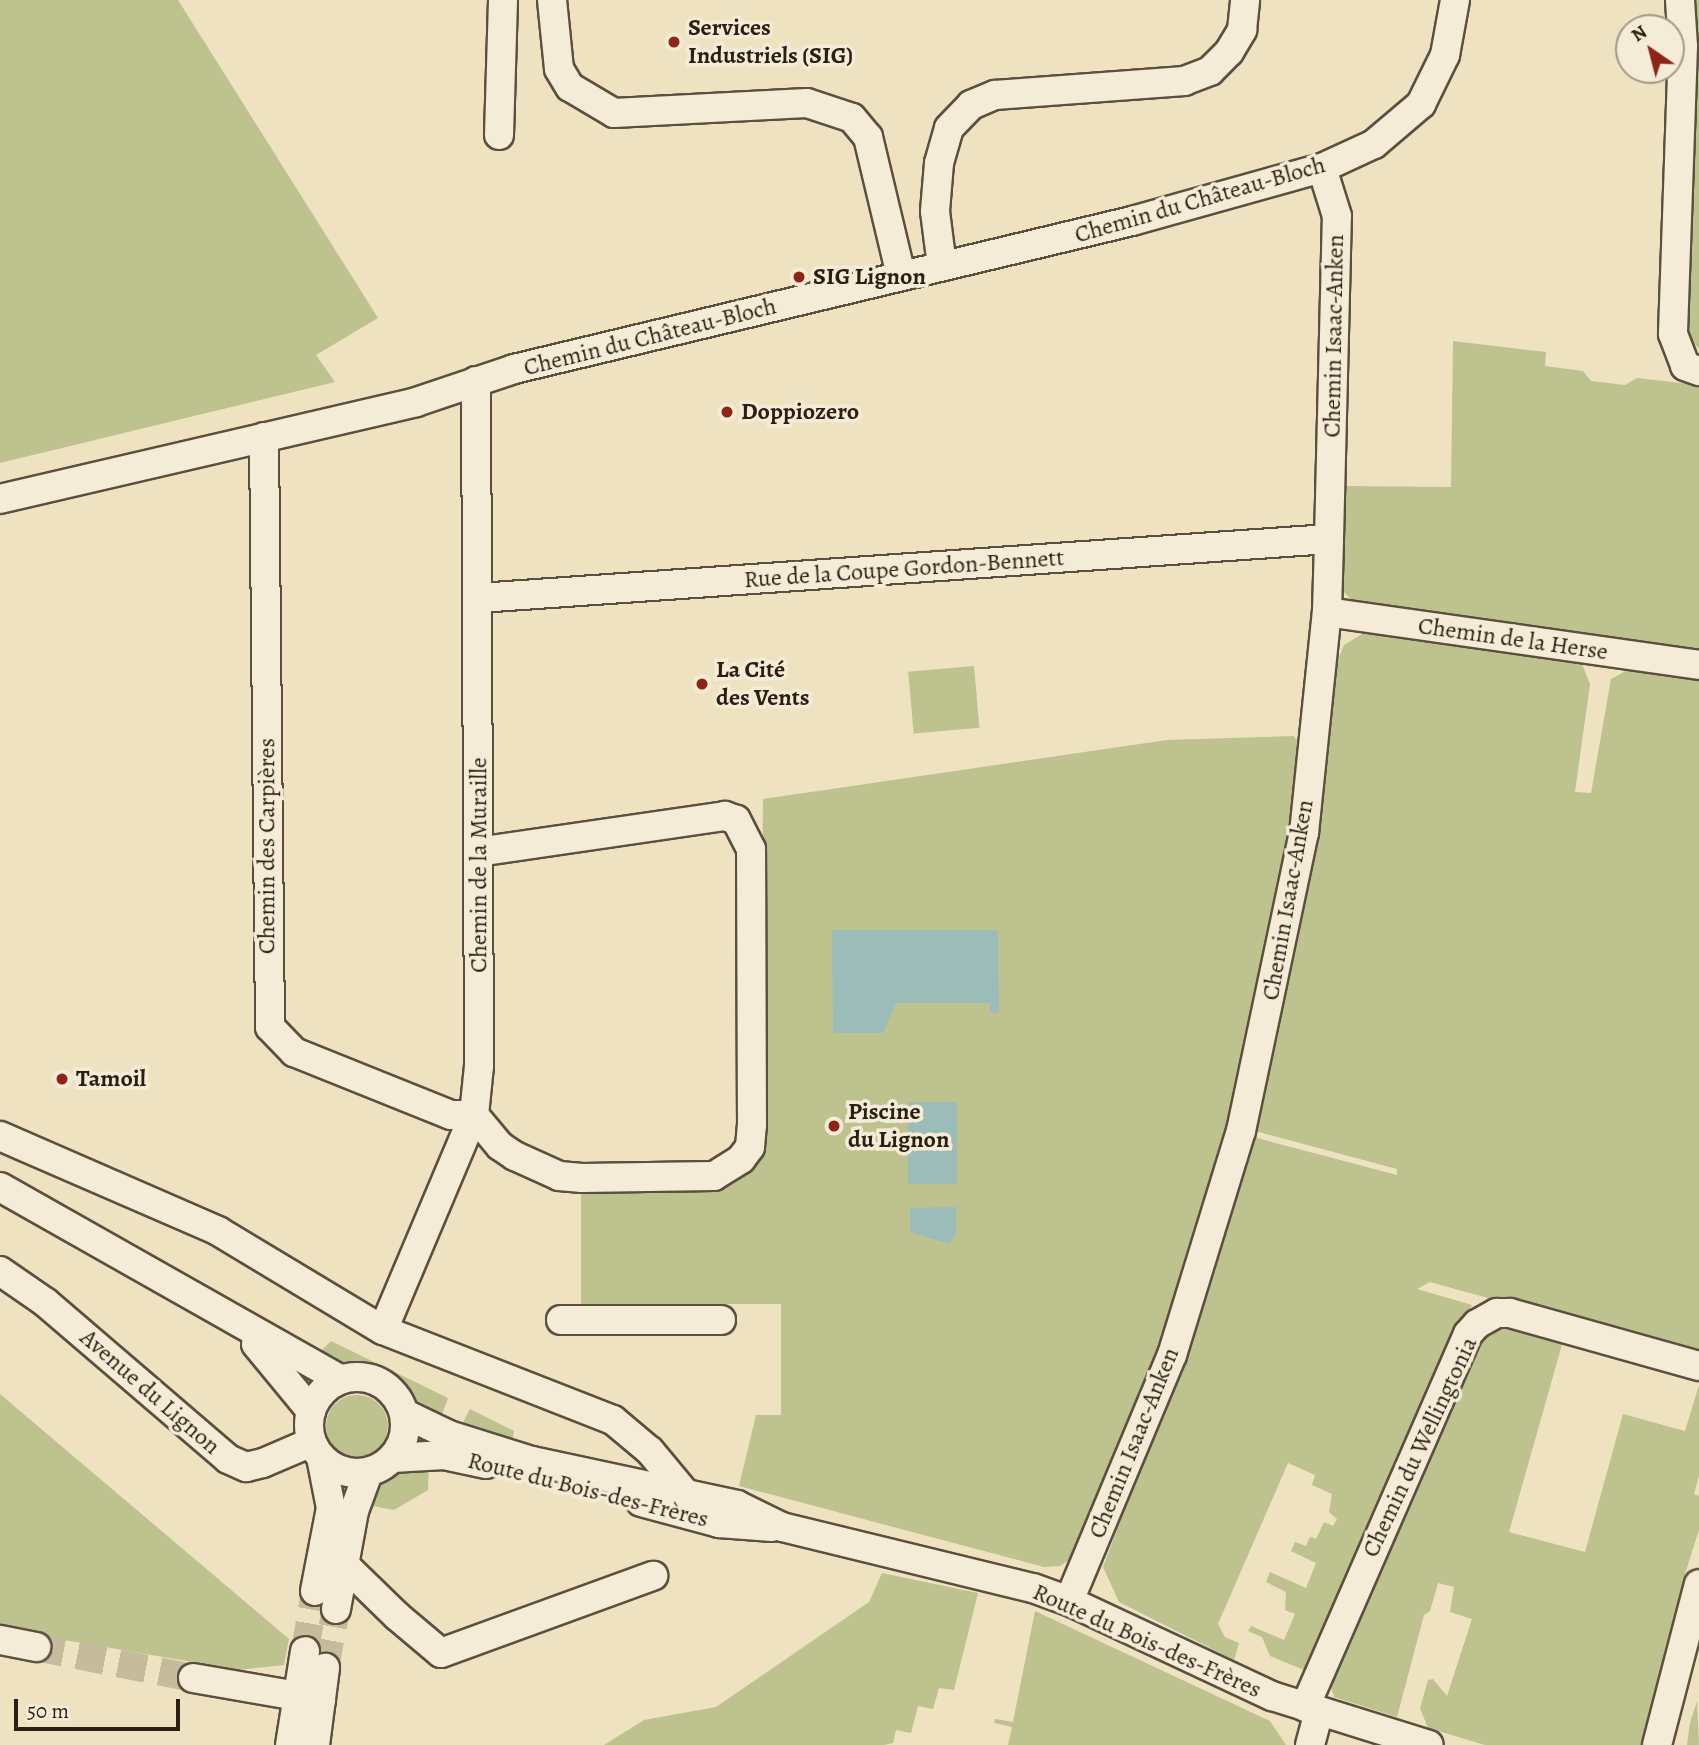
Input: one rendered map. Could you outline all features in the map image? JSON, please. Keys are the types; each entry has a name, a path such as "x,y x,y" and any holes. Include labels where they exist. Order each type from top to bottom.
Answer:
{"street":[{"path":"499,135 503,0"},
{"path":"552,0 559,69 570,87 614,113 807,103 852,118 868,137 901,276"},
{"path":"942,266 935,211 939,163 949,128 971,105 995,95 1184,81 1210,71 1229,52 1242,30 1245,0"},
{"name":"Chemin du Château-Bloch","path":"0,499 416,402 476,381 1206,202 1322,168 1374,144 1421,104 1445,55 1455,0"},
{"path":"1680,0 1683,46 1673,334 1685,366 1699,371"},
{"name":"Chemin Isaac-Anken","path":"1069,1601 1172,1355 1252,1090 1304,833 1327,612 1329,539 1337,216 1322,168"},
{"name":"Chemin de la Muraille","path":"383,1330 474,1115 480,1066 476,381"},
{"name":"Chemin des Carpières","path":"264,437 270,1027 294,1052 451,1115 474,1115"},
{"name":"Rue de la Coupe Gordon-Bennett","path":"479,598 1329,539"},
{"name":"Chemin de la Herse","path":"1327,612 1699,665"},
{"path":"474,1115 500,1146 515,1156 559,1176 582,1178 715,1176 741,1159 750,1147 752,1125 751,849 736,820 725,816 480,852"},
{"path":"0,1136 218,1231 383,1330 613,1420 650,1451 684,1492"},
{"path":"0,1187 339,1380"},
{"name":"Avenue du Lignon","path":"0,1271 45,1302 228,1459 254,1465 316,1450"},
{"name":"Chemin du Wellingtonia","path":"1310,1745 1312,1709 1463,1347 1477,1324 1497,1313 1510,1313 1699,1366"},
{"path":"226,1315 284,1373 311,1411 316,1450 331,1508 315,1591"},
{"path":"561,1320 721,1320"},
{"path":"311,1411 317,1398 339,1380 353,1376 380,1382 392,1390 405,1414 402,1445 393,1458 368,1472 342,1471 316,1450"},
{"name":"Route du Bois-des-Frères","path":"405,1414 449,1436 532,1461 737,1505 782,1527"},
{"name":"Route du Bois-des-Frères","path":"393,1458 444,1455 719,1523 782,1527 954,1566 1069,1601 1272,1696 1429,1745"},
{"path":"336,1609 354,1511 368,1472"},
{"path":"324,1545 343,1566 442,1653 653,1576"},
{"path":"1657,1745 1699,1584"},
{"path":"0,1640 36,1647"},
{"path":"290,1745 309,1698 315,1660"},
{"path":"193,1678 309,1698"},
{"path":"309,1698 316,1745"}],"green space":[{"path":"0,0 178,0 378,318 316,355 335,382 0,463"},
{"path":"1690,0 1699,0 1699,349 1685,333"},
{"path":"1453,341 1546,352 1545,366 1583,371 1591,381 1625,385 1637,378 1699,385 1699,654 1356,605 1342,590 1345,486 1451,487"},
{"path":"1372,628 1574,658 1582,664 1590,684 1575,792 1591,793 1611,679 1633,667 1699,676 1699,1356 1430,1282 1417,1289 1472,1305 1357,1562 1345,1576 1348,1582 1310,1668 1304,1670 1270,1656 1262,1637 1248,1631 1251,1626 1284,1640 1295,1614 1285,1610 1286,1592 1266,1582 1270,1572 1306,1588 1316,1563 1291,1551 1295,1542 1306,1546 1310,1537 1316,1539 1324,1522 1333,1526 1337,1519 1329,1512 1332,1494 1312,1485 1315,1475 1288,1463 1218,1624 1225,1637 1239,1643 1234,1660 1119,1602 1103,1567 1212,1278 1253,1137 1397,1175 1397,1169 1255,1131 1303,915 1337,662 1344,645"},
{"path":"974,666 979,728 914,734 908,672"},
{"name":"Piscine du Lignon","path":"1294,736 1299,743 1287,842 1235,1105 1158,1350 1071,1559 1060,1566 1044,1567 739,1486 756,1415 781,1415 781,1304 721,1304 721,1314 581,1314 581,1188 727,1187 760,1156 763,799 1167,740","holes":["998,930 991,1003 896,1003"]},
{"path":"1499,1324 1563,1341 1509,1532 1585,1552 1623,1414 1685,1431 1699,1385 1699,1476 1694,1494 1699,1496 1699,1530 1683,1580 1691,1582 1646,1745 1485,1745 1428,1728 1420,1708 1428,1680 1433,1679 1447,1696 1472,1619 1450,1612 1454,1587 1438,1583 1430,1611 1424,1615 1397,1717 1334,1697 1328,1677 1486,1329"},
{"path":"331,1341 448,1398 440,1420 414,1403 403,1384 385,1370 338,1364 317,1355"},
{"path":"0,1394 289,1639 284,1665 239,1670 0,1629"},
{"path":"357,1395 369,1397 379,1404 386,1414 386,1438 379,1448 369,1455 357,1457 345,1455 335,1448 328,1438 326,1426 328,1414 335,1404 345,1397"},
{"path":"470,1409 514,1431 511,1449 460,1428"},
{"path":"429,1464 428,1490 394,1510 362,1504 375,1485 399,1471"},
{"path":"882,1573 978,1593 954,1690 939,1688 933,1709 918,1706 911,1733 896,1730 893,1743 884,1745 604,1745 644,1720 716,1707 869,1602"},
{"path":"1035,1611 1270,1721 1286,1745 1008,1745 1012,1727 994,1723 995,1719 1013,1722"},
{"path":"1697,1701 1699,1745 1687,1745 1690,1723"}],"water":[{"path":"832,930 998,930 999,1013 990,1013 990,1003 896,1003 883,1033 833,1033"},
{"path":"908,1102 957,1102 957,1184 908,1184"},
{"path":"956,1207 956,1234 949,1244 910,1232 910,1208"}],"tunnel":[{"path":"305,1651 315,1591"},
{"path":"325,1668 336,1609"},
{"path":"36,1647 193,1678"}],"place":[{"name":"Services Industriels (SIG)","path":"674,42"},
{"name":"SIG Lignon","path":"799,277"},
{"name":"Doppiozero","path":"727,412"},
{"name":"La Cité des Vents","path":"702,684"},
{"name":"Tamoil","path":"62,1079"},
{"name":"Piscine du Lignon","path":"834,1126"}]}
